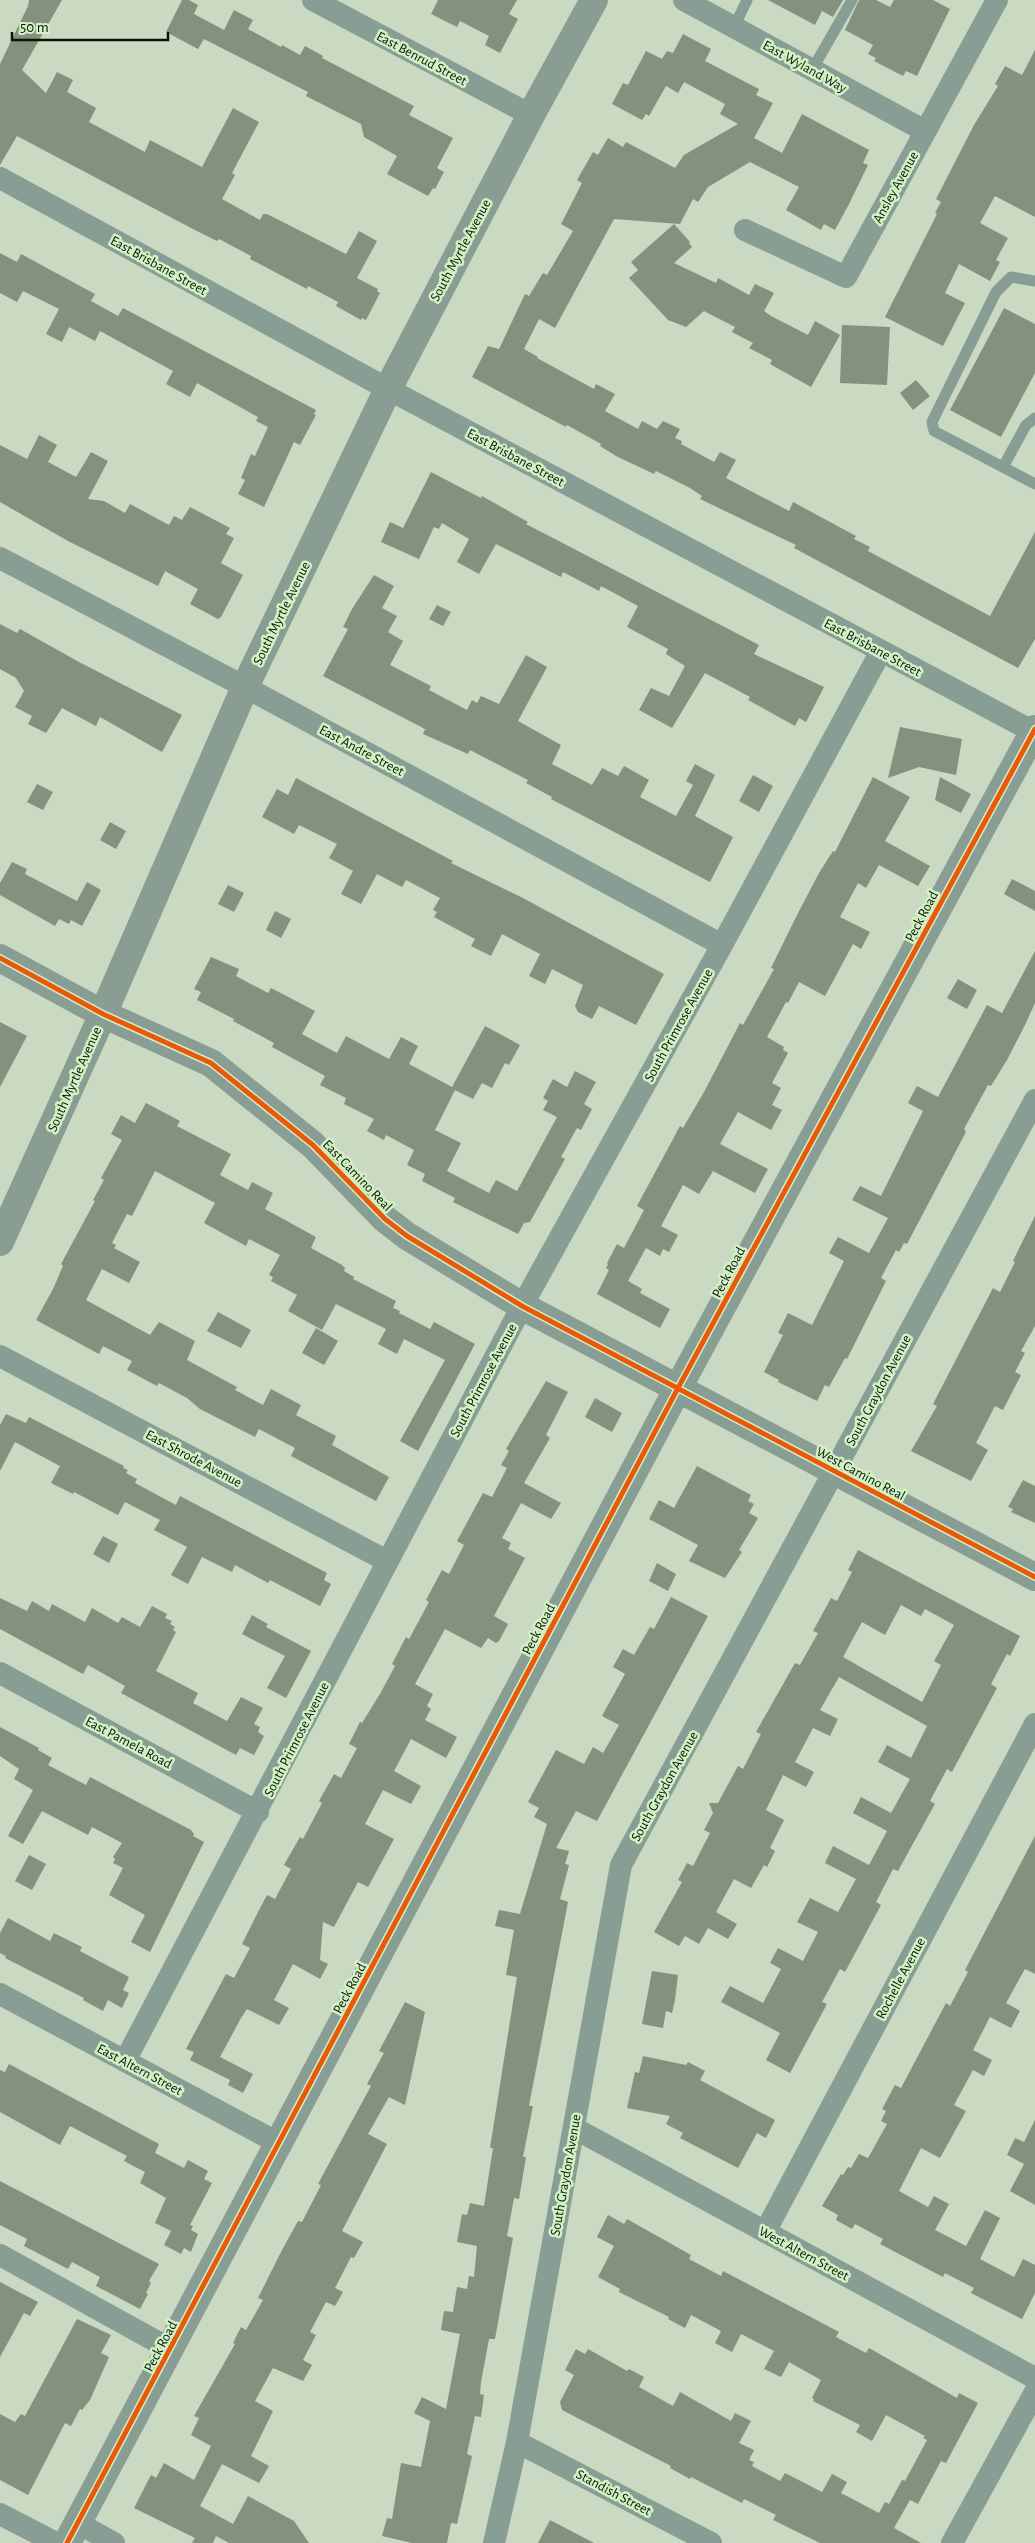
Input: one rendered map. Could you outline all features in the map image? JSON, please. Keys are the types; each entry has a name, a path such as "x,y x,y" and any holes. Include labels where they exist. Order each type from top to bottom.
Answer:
{"main road":[{"name":"South Myrtle Avenue","path":"0,1242 103,1014 245,687 388,389 594,0"}],"street":[{"name":"East Benrud Street","path":"313,0 531,116"},
{"name":"East Wyland Way","path":"684,0 926,131"},
{"name":"Ansley Avenue","path":"745,230 846,277 997,0"},
{"name":"East Brisbane Street","path":"0,178 388,389 1034,731"},
{"name":"East Andre Street","path":"0,558 245,687 722,945"},
{"name":"South Primrose Avenue","path":"125,2061 258,1812 387,1561 522,1306 722,945 881,651"},
{"name":"Peck Road","path":"72,2533 280,2144 678,1388 1034,731"},
{"name":"East Camino Real","path":"0,958 103,1014 211,1063 313,1145 367,1201 400,1230 522,1306 678,1388"},
{"name":"South Graydon Avenue","path":"494,2543 517,2442 621,1866 1035,1100"},
{"name":"East Shrode Avenue","path":"0,1356 387,1561"},
{"name":"West Camino Real","path":"678,1388 1035,1578"},
{"name":"East Pamela Road","path":"0,1673 258,1812"},
{"name":"Rochelle Avenue","path":"765,2232 1035,1724"},
{"name":"East Altern Street","path":"0,1994 280,2144"},
{"name":"West Altern Street","path":"574,2128 1035,2378"},
{"path":"0,2255 170,2349"},
{"path":"952,2543 1035,2392"},
{"name":"Standish Street","path":"517,2442 711,2543"},
{"path":"0,2514 56,2543"},
{"path":"72,2533 114,2543"}],"lane":[{"path":"734,27 746,0"},
{"path":"812,70 852,0"},
{"path":"1035,280 1012,278 996,292 932,422 934,431 1035,484"},
{"path":"1003,467 1026,425 1035,418"}],"building":[{"path":"29,0 62,0 22,70 46,93 57,72 73,80 67,92 96,108 89,122 145,152 150,140 202,167 233,108 259,122 232,173 235,175 222,199 260,220 263,214 267,214 346,254 359,231 377,241 357,278 378,289 377,291 380,293 366,320 362,318 361,320 336,306 338,302 308,286 307,289 250,259 251,256 219,239 217,241 191,228 17,136 0,165 0,64 28,6"},
{"path":"182,0 189,0 198,5 194,14 224,30 234,10 253,20 248,29 281,47 282,45 300,55 305,46 323,56 322,58 414,106 409,115 453,138 437,168 444,172 435,189 433,188 428,196 387,174 397,156 364,137 361,124 306,96 308,92 204,39 198,49 166,32"},
{"path":"438,0 517,0 509,14 518,19 500,53 485,45 489,36 460,21 457,27 431,14"},
{"path":"768,0 843,0 833,17 822,11 815,25"},
{"path":"859,0 876,0 890,7 894,0 933,0 950,9 917,76 906,71 903,76 874,61 876,58 868,54 873,45 845,30"},
{"path":"683,34 711,49 705,61 759,89 756,95 773,103 754,138 782,153 802,114 869,150 863,163 868,165 848,206 835,230 824,224 821,230 786,210 799,187 750,162 708,187 698,202 693,199 680,224 614,219 555,328 539,319 524,349 594,389 596,384 615,394 605,411 638,429 642,421 657,429 663,421 680,429 675,438 682,441 681,444 714,462 720,452 736,460 726,478 789,511 793,502 856,536 854,539 870,547 868,551 990,616 1035,532 1035,639 1018,668 794,548 796,545 700,499 702,496 690,488 656,471 654,474 616,456 600,446 601,444 567,425 566,427 472,377 488,346 499,349 525,294 529,296 543,273 547,275 573,231 561,224 582,183 577,180 593,152 598,155 608,138 623,147 626,142 675,168 684,155 738,124 720,114 725,104 684,82 678,93 666,86 649,116 646,114 642,120 612,104 623,83 628,85 646,51 662,59 667,51 673,53"},
{"path":"1035,50 1035,217 995,196 980,223 1008,238 996,260 1000,262 990,281 959,264 945,293 965,303 943,346 885,317 937,214 935,213 941,202 936,199 974,125 998,86 995,84 1005,66 1022,75"},
{"path":"674,224 690,242 692,247 674,263 716,283 718,278 749,295 755,284 774,293 764,311 771,316 808,335 815,321 840,335 811,387 770,364 772,360 749,348 753,343 732,332 735,327 704,311 686,327 668,320 629,278 638,270 631,262"},
{"path":"0,253 17,262 21,254 95,294 91,301 118,316 123,308 316,410 314,414 316,415 300,445 294,442 264,507 238,494 245,480 241,478 251,454 255,456 268,427 256,421 258,417 197,383 190,397 166,384 173,371 100,331 95,341 69,327 62,342 46,334 59,309 23,291 17,302 0,293"},
{"path":"1004,308 1035,324 1035,373 1001,437 950,410"},
{"path":"842,325 890,327 887,385 840,383"},
{"path":"916,380 930,396 913,410 900,393"},
{"path":"39,435 57,445 48,462 76,477 91,452 108,461 88,499 104,501 125,513 130,504 169,525 174,516 182,520 190,507 230,528 226,534 234,538 221,563 243,575 221,617 218,619 190,604 198,589 165,571 158,586 68,541 0,502 0,445 27,459"},
{"path":"431,472 481,498 482,496 528,522 526,524 759,645 754,654 824,687 806,722 799,718 795,726 748,700 750,697 705,673 672,728 639,710 651,688 669,696 685,666 666,654 668,649 627,627 638,606 601,586 599,591 563,572 561,577 496,544 479,574 457,562 469,539 442,523 439,529 434,527 419,559 381,542 390,522 403,528"},
{"path":"374,575 394,586 382,608 397,616 388,632 403,641 390,665 431,686 429,690 467,710 472,700 477,703 481,696 499,704 526,655 547,667 518,721 561,745 552,764 592,785 602,768 618,776 624,766 649,780 640,797 676,816 693,785 686,781 695,764 715,775 695,816 733,837 710,882 551,799 552,797 526,783 528,780 470,750 468,754 423,734 425,729 323,676 348,629 343,627 352,609"},
{"path":"437,605 451,612 443,626 429,619"},
{"path":"0,624 17,633 20,629 182,715 162,752 100,717 96,726 62,708 46,733 28,724 32,716 15,707 24,691 16,678 0,669"},
{"path":"900,727 962,739 956,775 919,767 888,778"},
{"path":"753,775 773,786 759,812 739,801"},
{"path":"873,777 910,797 885,841 930,866 918,886 879,865 866,888 858,883 840,917 870,932 861,949 853,944 825,996 799,982 788,1003 786,1002 767,1037 784,1047 783,1050 788,1053 772,1083 781,1088 772,1105 782,1110 771,1130 738,1112 720,1144 768,1169 755,1193 713,1171 699,1194 683,1185 661,1226 678,1235 669,1252 663,1249 660,1256 646,1248 628,1281 642,1289 640,1293 670,1309 660,1328 597,1294 609,1270 606,1268 607,1263 617,1244 624,1248 644,1210 637,1206 680,1126 683,1128 740,1023 743,1025 774,969 771,968 797,915 819,873 833,851 835,852"},
{"path":"940,777 971,794 961,813 935,800"},
{"path":"296,778 453,861 451,863 521,897 664,974 636,1025 599,1006 592,1019 578,1012 575,1006 583,985 552,969 545,984 529,976 540,954 502,934 491,956 471,946 475,939 434,917 437,912 433,910 440,898 406,880 402,887 377,874 361,904 341,894 353,871 329,858 337,844 299,825 294,834 262,817 277,789 288,795"},
{"path":"37,784 53,792 43,810 27,802"},
{"path":"110,822 126,831 116,849 100,840"},
{"path":"12,862 27,869 25,874 77,901 87,882 101,890 82,926 71,920 69,924 59,919 55,926 0,895 0,883"},
{"path":"1012,879 1035,891 1035,911 1004,894"},
{"path":"228,885 244,893 234,912 218,904"},
{"path":"275,911 291,919 281,938 266,930"},
{"path":"1035,951 1035,1003 1025,1025 1007,1060 991,1086 988,1085 964,1129 966,1132 907,1244 904,1243 899,1252 896,1250 881,1278 886,1281 847,1359 845,1358 829,1387 825,1385 817,1401 778,1382 779,1380 764,1372 783,1335 778,1333 788,1313 812,1325 844,1261 829,1253 838,1237 869,1253 888,1218 852,1200 860,1186 881,1196 923,1111 908,1103 917,1086 938,1097 987,1005 1002,1013"},
{"path":"211,957 239,969 236,976 268,993 271,988 315,1011 302,1034 337,1053 346,1036 389,1059 401,1037 418,1046 409,1064 452,1087 485,1026 520,1045 509,1065 505,1063 492,1088 482,1083 473,1099 455,1090 435,1130 461,1143 447,1171 489,1193 496,1180 517,1191 557,1117 543,1110 548,1101 543,1098 553,1079 567,1087 575,1071 596,1082 584,1104 592,1109 581,1130 577,1128 561,1157 565,1159 530,1222 524,1223 518,1234 453,1202 455,1198 422,1181 425,1174 407,1165 414,1150 386,1135 384,1140 367,1131 374,1119 344,1104 346,1098 320,1085 325,1076 272,1047 274,1043 233,1021 234,1019 197,1000 201,992 194,989"},
{"path":"958,979 977,990 967,1009 947,998"},
{"path":"0,1022 27,1036 0,1087"},
{"path":"146,1103 180,1121 177,1126 231,1154 220,1175 248,1190 252,1182 273,1193 265,1209 316,1237 311,1248 342,1265 345,1268 344,1271 354,1277 353,1279 396,1301 393,1308 400,1311 399,1313 430,1329 434,1322 475,1344 418,1451 400,1441 445,1360 404,1339 397,1354 378,1344 386,1329 336,1304 322,1330 288,1311 297,1295 271,1281 273,1277 269,1275 280,1255 249,1239 246,1246 204,1223 215,1203 155,1171 132,1216 127,1214 112,1243 116,1245 114,1248 140,1262 129,1283 102,1269 86,1300 150,1335 159,1322 195,1341 187,1360 237,1387 235,1390 263,1405 271,1389 301,1405 296,1415 336,1436 332,1445 389,1477 376,1501 291,1456 295,1448 259,1429 255,1437 200,1409 187,1398 159,1383 157,1386 127,1370 132,1361 103,1346 99,1354 36,1320 53,1289 63,1266 61,1264 95,1201 93,1200 104,1180 101,1178 122,1140 111,1134 121,1115 135,1123"},
{"path":"1035,1216 1035,1326 1021,1351 1025,1353 1015,1372 1021,1375 1003,1410 995,1406 976,1443 988,1450 971,1481 911,1451 937,1406 933,1404 993,1288 1000,1292"},
{"path":"218,1312 251,1330 241,1348 207,1331"},
{"path":"316,1328 338,1341 324,1365 302,1353"},
{"path":"546,1381 568,1392 546,1435 550,1438 524,1483 561,1503 551,1519 521,1503 502,1538 511,1543 508,1549 525,1558 494,1616 508,1624 499,1641 496,1643 488,1638 481,1648 445,1629 415,1684 433,1694 427,1706 431,1709 425,1720 457,1737 446,1758 411,1739 394,1771 421,1786 411,1804 383,1790 365,1824 394,1839 368,1887 358,1882 334,1927 323,1922 320,1960 328,1964 320,1979 293,1964 274,2000 289,2008 279,2025 247,2009 241,2018 220,2057 253,2074 243,2093 228,2085 230,2080 190,2060 194,2052 186,2049 226,1974 234,1978 250,1948 242,1944 257,1914 267,1895 275,1899 291,1869 284,1865 300,1837 303,1839 322,1803 319,1801 334,1774 341,1778 357,1748 349,1744 360,1722 362,1723 380,1694 395,1666 392,1664 406,1637 409,1639 429,1602 426,1600 442,1570 449,1574 464,1545 457,1541 483,1493 492,1497 507,1468 501,1465 509,1451 506,1449"},
{"path":"595,1398 622,1413 612,1432 585,1417"},
{"path":"6,1414 26,1423 29,1417 124,1466 123,1468 128,1470 126,1473 137,1479 135,1483 176,1505 180,1496 327,1573 324,1580 331,1584 320,1606 270,1580 268,1583 235,1565 232,1572 202,1557 188,1584 171,1575 187,1547 154,1530 160,1520 125,1502 118,1515 74,1492 73,1494 51,1483 60,1466 15,1442 0,1471 0,1425"},
{"path":"697,1466 751,1495 748,1501 754,1504 749,1513 758,1518 739,1550 742,1552 725,1578 689,1561 698,1545 649,1519 659,1500 674,1508"},
{"path":"1023,1480 1035,1486 1035,1523 1011,1512 1013,1509 1008,1507"},
{"path":"103,1536 118,1544 109,1563 93,1554"},
{"path":"858,1550 1020,1636 1010,1656 1007,1654 991,1684 997,1688 952,1772 947,1769 930,1801 935,1804 898,1871 893,1869 876,1902 881,1905 845,1972 840,1969 822,2002 827,2004 790,2073 766,2060 780,2033 721,2002 730,1986 763,2003 781,1969 770,1963 778,1948 803,1961 818,1932 797,1922 810,1898 838,1912 856,1879 825,1863 833,1846 869,1865 887,1831 853,1813 861,1797 891,1813 910,1779 878,1762 887,1745 911,1758 927,1726 839,1677 820,1710 838,1719 830,1736 813,1728 795,1762 814,1772 806,1787 783,1775 766,1810 784,1820 770,1848 775,1851 767,1867 764,1865 751,1888 734,1879 716,1912 737,1924 728,1939 708,1928 699,1944 685,1936 679,1946 654,1932 682,1882 678,1880 687,1863 693,1866 710,1833 704,1830 713,1813 709,1803 718,1803 738,1766 743,1769 761,1734 756,1732 795,1663 800,1665 818,1633 813,1631 831,1598 837,1601 852,1572 848,1570","holes":["901,1605 921,1616 925,1609 954,1625 934,1661 941,1665 922,1702 843,1657 862,1622 885,1635"]},
{"path":"657,1563 676,1574 668,1591 649,1581"},
{"path":"671,1597 708,1616 597,1821 576,1811 556,1848 569,1851 565,1864 569,1865 560,1899 568,1902 529,2106 533,2106 523,2157 526,2157 519,2199 514,2198 507,2236 513,2238 495,2339 489,2339 481,2382 480,2394 484,2395 481,2417 475,2416 467,2454 472,2456 457,2524 451,2523 447,2543 412,2543 382,2536 387,2518 392,2519 401,2463 421,2467 430,2421 414,2413 422,2397 446,2409 460,2334 441,2330 444,2311 453,2312 457,2287 467,2289 469,2276 474,2277 477,2246 457,2242 462,2214 467,2215 470,2203 484,2206 493,2148 490,2148 517,1977 506,1975 514,1930 495,1926 499,1910 520,1914 547,1824 534,1817 539,1808 528,1802 556,1750 584,1764 593,1747 603,1753 619,1725 602,1716 625,1674 613,1667 623,1649 634,1655 650,1627 654,1629"},
{"path":"0,1598 27,1611 32,1601 49,1611 52,1604 85,1622 92,1608 118,1623 122,1617 140,1627 152,1606 167,1614 165,1618 172,1621 170,1624 175,1627 173,1630 176,1632 156,1671 198,1693 193,1703 227,1721 241,1697 263,1708 254,1724 260,1727 258,1732 264,1736 254,1755 240,1748 236,1755 121,1693 125,1686 88,1665 83,1674 0,1629"},
{"path":"252,1615 268,1624 266,1627 311,1651 286,1698 267,1688 285,1656 242,1634"},
{"path":"0,1727 39,1748 38,1750 52,1758 48,1765 86,1785 90,1777 191,1830 194,1834 193,1836 204,1842 150,1952 131,1942 145,1915 109,1895 123,1868 113,1863 115,1859 113,1857 122,1843 92,1827 88,1835 42,1811 23,1844 8,1836 33,1790 14,1779 19,1769 0,1756"},
{"path":"1035,1836 1035,1974 1025,1969 1006,2003 1020,2011 1011,2028 990,2017 973,2050 992,2060 984,2076 973,2070 954,2105 966,2111 940,2158 921,2148 899,2191 928,2207 934,2196 949,2204 935,2230 966,2246 985,2210 1000,2218 980,2259 1014,2277 1023,2259 1035,2265 1035,2293 1022,2319 971,2293 974,2288 945,2273 943,2277 880,2244 883,2239 855,2224 852,2229 836,2220 838,2215 822,2206 841,2174 843,2175 848,2167 851,2168 859,2154 868,2158 887,2124 881,2121 886,2111 882,2109 895,2085 901,2088 946,2003 950,2006 968,1972 965,1970"},
{"path":"29,1855 46,1864 32,1890 15,1881"},
{"path":"8,1918 50,1941 54,1933 82,1947 80,1951 129,1977 123,1990 129,1993 122,2008 108,2000 103,2011 83,2000 84,1998 5,1958 6,1956 0,1953 0,1933"},
{"path":"652,1971 678,1975 672,2013 666,2011 663,2028 642,2024"},
{"path":"405,2002 425,2012 405,2105 389,2097 368,2134 387,2144 342,2231 363,2242 354,2258 351,2257 335,2288 343,2292 335,2306 326,2302 310,2332 316,2335 303,2360 312,2365 303,2381 273,2368 255,2401 273,2411 251,2456 269,2466 259,2483 222,2464 200,2506 233,2524 248,2496 294,2521 309,2543 229,2543 216,2536 213,2543 192,2543 195,2538 134,2508 151,2475 156,2478 164,2463 194,2480 211,2446 191,2435 199,2418 194,2416 235,2344 233,2343 241,2327 246,2330 263,2300 258,2298 281,2252 298,2221 302,2222 321,2185 318,2184 371,2086 367,2084 384,2053 379,2051"},
{"path":"643,2056 686,2065 688,2062 705,2071 700,2080 775,2120 766,2138 757,2133 738,2168 680,2138 683,2133 666,2124 670,2116 627,2108 635,2072 639,2073"},
{"path":"9,2064 159,2144 155,2153 184,2168 188,2160 208,2171 204,2179 212,2183 190,2225 193,2226 191,2230 198,2234 191,2252 184,2248 181,2254 164,2245 171,2231 155,2223 166,2198 140,2183 145,2172 124,2161 127,2156 70,2126 60,2145 0,2112 0,2070 5,2072"},
{"path":"1035,2120 1035,2205 1010,2191 1024,2164 1007,2155 1015,2138 1024,2142"},
{"path":"0,2181 159,2264 149,2281 151,2283 146,2293 148,2294 140,2309 96,2286 100,2277 72,2262 68,2269 24,2246 27,2239 0,2225"},
{"path":"608,2215 624,2224 627,2219 691,2255 689,2259 721,2276 723,2271 839,2332 836,2337 866,2353 869,2348 957,2398 959,2393 978,2403 946,2463 941,2461 918,2504 910,2500 894,2528 921,2543 820,2543 773,2520 776,2515 744,2499 742,2503 691,2477 690,2479 670,2468 671,2466 562,2410 560,2402 574,2375 565,2370 576,2349 585,2354 588,2349 627,2371 629,2369 644,2377 639,2387 673,2406 680,2392 731,2421 735,2413 751,2421 739,2443 754,2450 749,2460 754,2462 752,2466 780,2481 785,2473 822,2492 832,2474 847,2482 841,2493 879,2513 885,2502 889,2504 902,2480 905,2481 927,2440 923,2438 925,2436 886,2415 872,2441 856,2432 860,2425 813,2401 814,2399 812,2398 821,2380 789,2362 781,2377 764,2369 774,2351 741,2334 732,2352 715,2343 721,2331 691,2315 685,2328 668,2319 669,2317 619,2292 620,2289 598,2277 614,2246 597,2237"},
{"path":"0,2282 38,2302 30,2316 24,2313 0,2357"},
{"path":"77,2319 111,2335 101,2353 109,2357 90,2400 82,2410 80,2409 71,2426 65,2423 28,2495 0,2480 0,2414 15,2422 21,2414 25,2416"},
{"path":"550,2520 594,2543 538,2543"}],"cycle path":[{"path":"67,2543 678,1388 1035,729"},
{"path":"0,958 103,1014 211,1063 313,1145 385,1219 407,1236 522,1306 1035,1577"}]}
